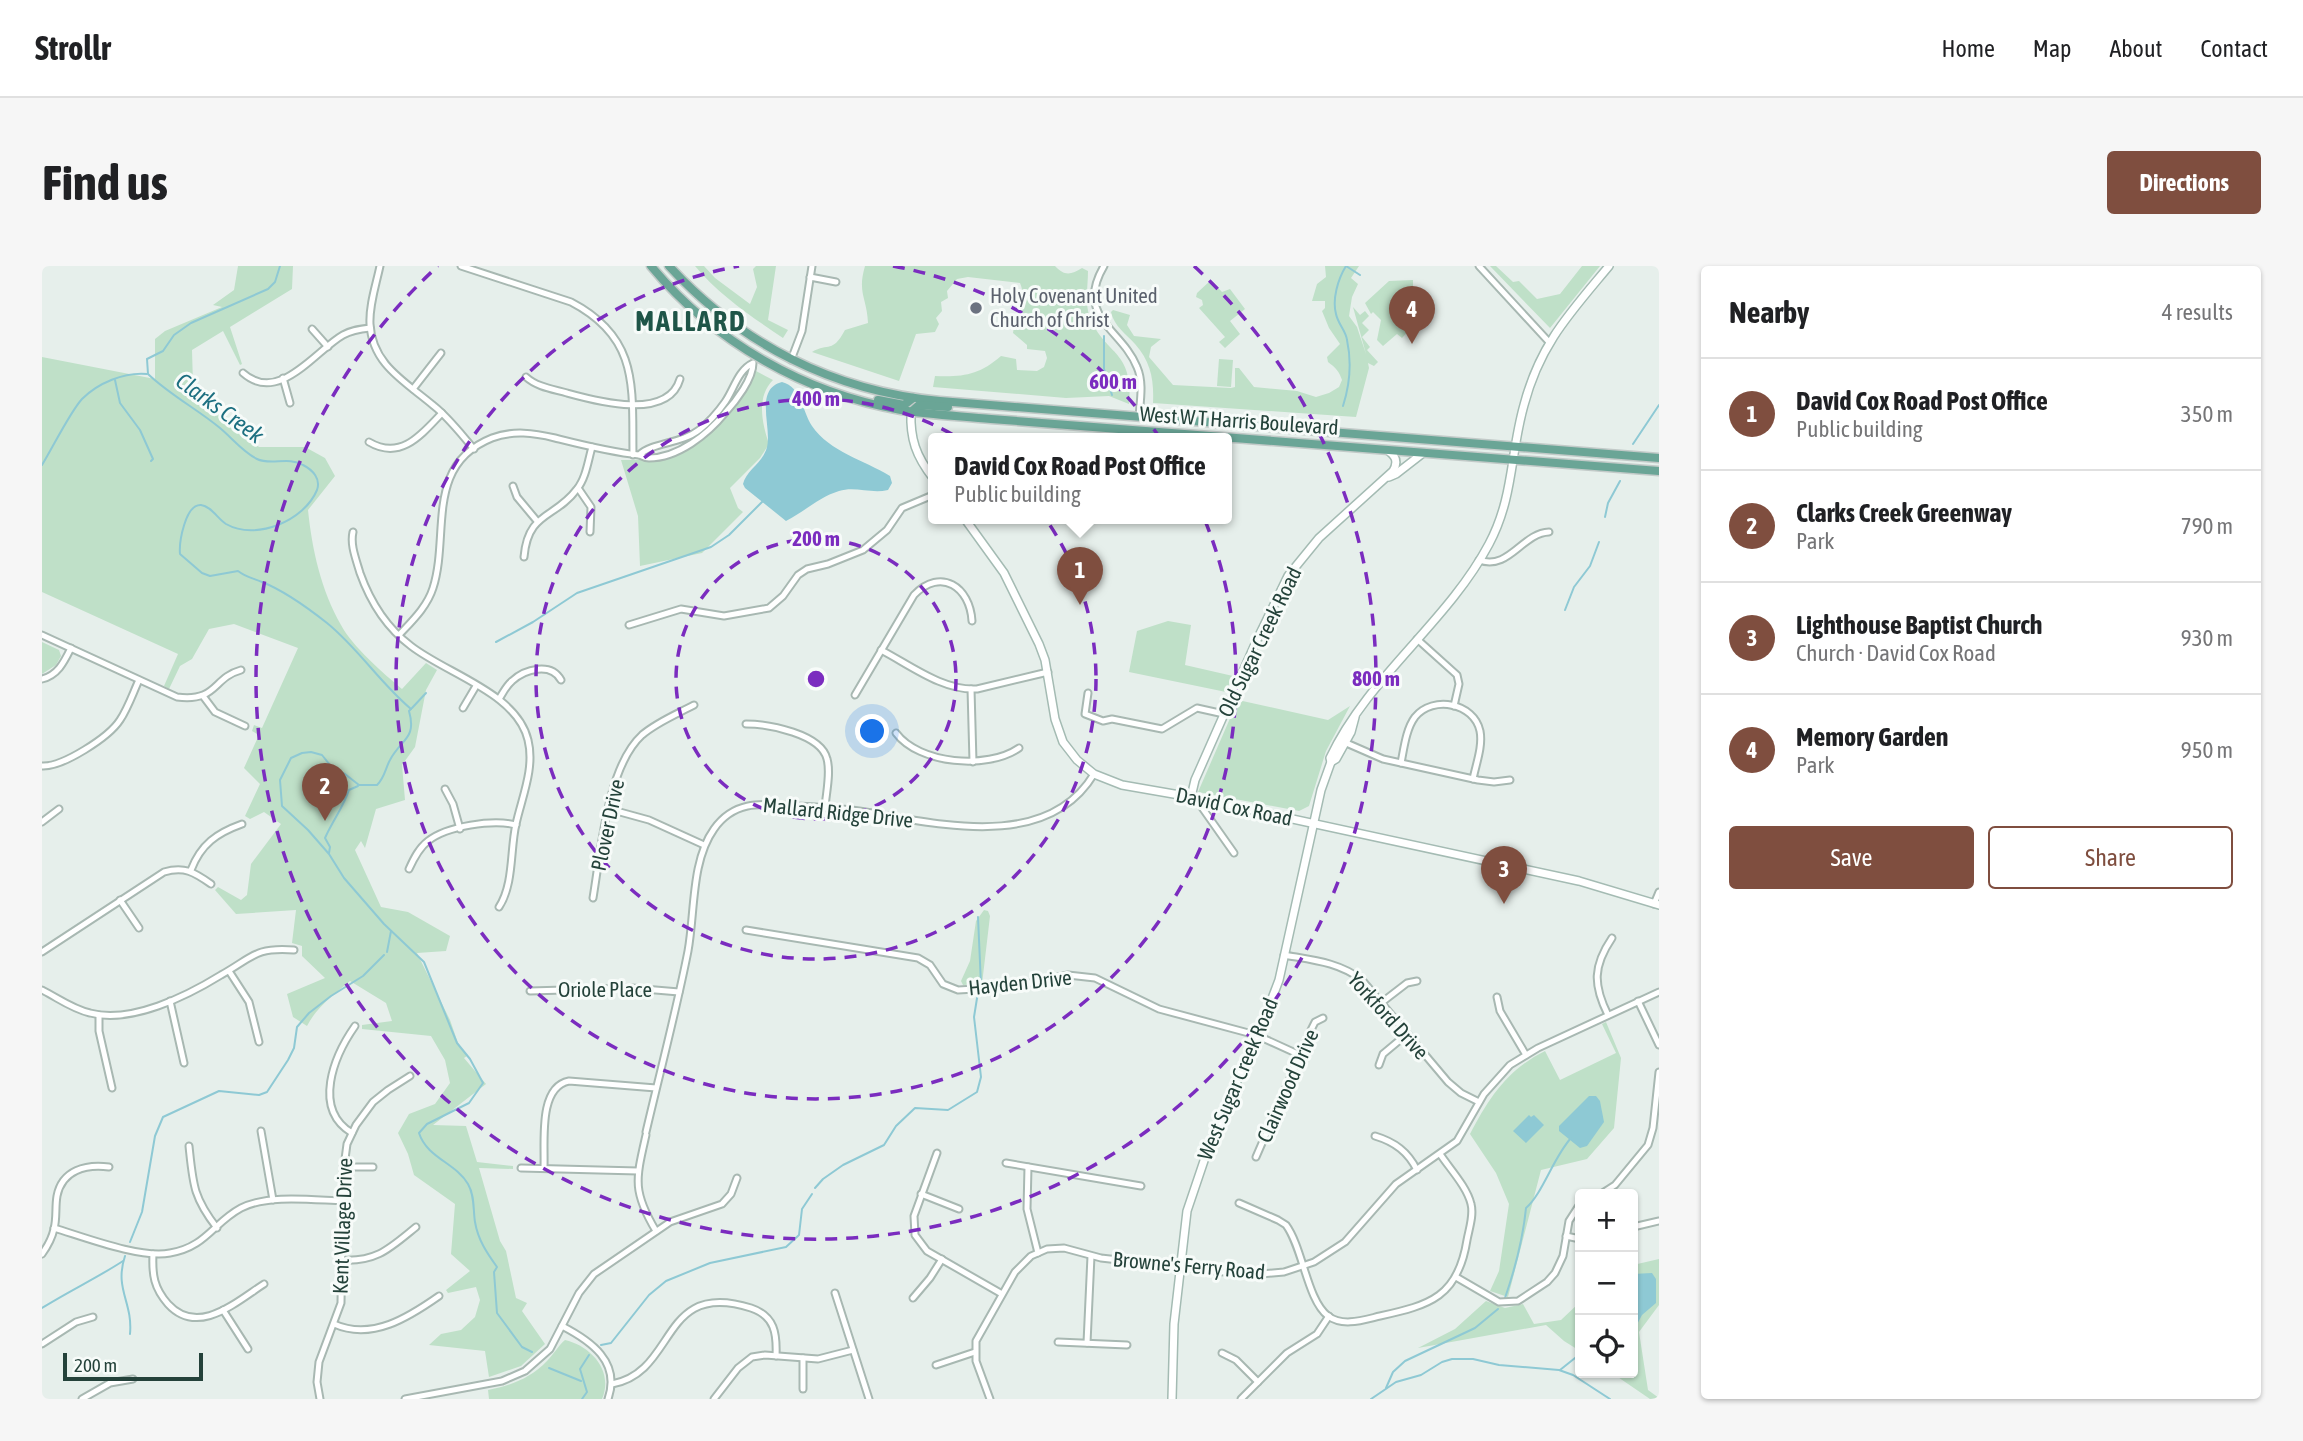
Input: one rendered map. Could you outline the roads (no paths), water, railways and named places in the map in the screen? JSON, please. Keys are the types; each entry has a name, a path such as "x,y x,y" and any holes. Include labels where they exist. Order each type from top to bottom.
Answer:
{"main road":[{"name":"West W T Harris Boulevard","path":"651,266 695,312 755,360 856,400 911,412 1174,433"},
{"name":"West W T Harris Boulevard","path":"669,266 694,292 730,322 791,360 851,384 913,398 1659,458"},
{"name":"West Sugar Creek Road","path":"1172,1399 1174,1324 1187,1211 1210,1143 1275,991 1330,758 1350,721 1467,579 1479,560 1506,504 1530,385 1549,342 1609,266"},
{"path":"798,378 900,404 906,404 913,398"},
{"path":"928,470 914,447 910,430 911,412 915,407 1025,408"},
{"name":"West W T Harris Boulevard","path":"1232,438 1659,471"},
{"path":"1387,450 1395,457 1396,463 1388,477"},
{"name":"Old Sugar Creek Road","path":"1193,798 1195,779 1224,714 1275,602 1299,561 1318,538 1388,477 1423,453"},
{"name":"David Cox Road","path":"969,524 1004,573 1039,644 1048,672 1059,732 1069,751 1094,774 1122,785 1579,881 1657,904"},
{"name":"West Sugar Creek Road","path":"1331,762 1336,760 1351,732 1355,716"}],"street":[{"path":"380,266 370,310 370,327 381,359 395,375 442,413 474,449"},
{"path":"461,266 560,297 581,307 610,332 626,362 633,389 636,455"},
{"path":"791,360 802,331 811,266"},
{"path":"1104,266 1096,287 1096,306 1106,327 1128,351 1137,366 1141,386 1139,417"},
{"path":"1479,266 1549,342"},
{"path":"810,277 836,282"},
{"path":"243,373 260,382 283,378 305,367 345,334 370,327"},
{"path":"312,329 328,347"},
{"path":"413,389 441,353"},
{"path":"398,635 420,612 429,597 435,578 444,494 453,473 474,449 495,437 520,433 648,458 671,452 693,442 711,429 732,405 753,370 755,360"},
{"path":"526,377 542,386 616,405 647,403 667,395 676,388 680,379"},
{"path":"283,378 290,402"},
{"path":"369,442 384,448 406,446 417,439 442,413"},
{"path":"524,557 528,536 537,521 578,488 592,447"},
{"path":"513,486 517,497 537,521"},
{"path":"578,488 591,507 590,532"},
{"path":"629,625 681,609 724,616 769,608 783,596 798,575 807,569 828,565 863,550 882,535 902,508 928,497"},
{"path":"353,531 352,543 363,582 379,612 398,635 433,662 499,699 520,720 530,750 529,769 516,825 506,890 499,907"},
{"path":"1479,560 1490,563 1505,558 1526,540 1549,531"},
{"path":"855,695 914,595 930,584 946,583 961,590 970,603 972,621"},
{"path":"42,635 177,697 192,699 204,696 232,672 241,670"},
{"path":"1417,639 1457,675 1458,689 1454,706"},
{"path":"42,679 51,677 63,665 71,648"},
{"path":"881,650 948,685 971,689 1048,672"},
{"path":"499,699 512,681 528,671 548,670 557,674 561,680"},
{"path":"42,766 63,762 108,732 122,716 139,680"},
{"path":"463,708 476,686"},
{"path":"971,689 973,762"},
{"path":"1088,692 1085,714 1103,721 1112,719 1161,729 1197,708 1224,714"},
{"path":"204,696 215,712 245,726"},
{"name":"Plover Drive","path":"593,898 609,809 619,771 636,742 650,728 694,705"},
{"path":"1401,763 1410,725 1418,714 1438,705 1454,706 1464,709 1474,717 1479,729 1480,743 1473,779"},
{"path":"746,724 763,725 798,735 819,745 828,761 825,808"},
{"path":"896,733 907,746 919,752 973,762 996,760 1019,748"},
{"path":"1345,742 1373,757 1473,779 1494,782 1510,780"},
{"name":"Mallard Ridge Drive","path":"638,1171 692,929 700,857 704,845 722,818 744,806 760,803 860,811 944,825 995,826 1023,821 1059,808 1077,796 1094,774"},
{"path":"445,789 453,804 460,829"},
{"path":"1193,798 1234,853"},
{"path":"42,822 59,809"},
{"path":"609,809 649,820 704,845"},
{"path":"409,869 415,856 429,840 441,834 491,822 516,825"},
{"path":"191,870 197,856 208,842 222,831 242,824"},
{"path":"42,952 164,872 175,869 191,870 211,884"},
{"path":"1657,904 1659,892"},
{"path":"120,900 139,928"},
{"name":"Hayden Drive","path":"746,930 918,958 930,965 941,981 953,989 996,988 1062,976 1085,976 1109,984 1159,1009 1256,1035 1300,1055"},
{"path":"1608,1015 1598,992 1597,975 1600,960 1612,938"},
{"path":"42,990 71,1007 99,1015 131,1013 170,1001 205,985 248,956 263,950 295,950"},
{"name":"Yorkford Drive","path":"1284,955 1341,966 1362,980 1453,1087 1479,1102"},
{"path":"229,971 249,1002 259,1042"},
{"path":"1381,1003 1407,983 1416,981"},
{"name":"Oriole Place","path":"530,991 632,988 679,992"},
{"name":"Browne's Ferry Road","path":"1038,1252 1064,1248 1091,1256 1262,1275 1304,1267 1345,1242 1386,1194 1460,1138 1479,1102 1502,1073 1525,1055 1659,992"},
{"path":"1497,997 1500,1011 1525,1055"},
{"path":"170,1001 184,1063"},
{"path":"1638,1001 1659,1045"},
{"path":"99,1015 99,1031 112,1088"},
{"name":"Clairwood Drive","path":"1256,1157 1314,1025 1323,1018"},
{"path":"352,1133 334,1117 328,1093 343,1042 355,1026"},
{"path":"1379,1065 1383,1054 1407,1034"},
{"path":"1609,1189 1648,1146 1652,1134 1659,1072"},
{"name":"Kent Village Drive","path":"320,1399 317,1382 319,1362 341,1303 343,1167 346,1144 379,1097 410,1076"},
{"path":"544,1167 548,1100 556,1086 569,1081 656,1088"},
{"path":"261,1131 273,1200"},
{"path":"1375,1136 1400,1148 1409,1156 1417,1170"},
{"path":"189,1146 194,1192 216,1228"},
{"path":"937,1153 914,1216 914,1232 925,1249 1002,1294"},
{"path":"1239,1203 1286,1225 1319,1306 1329,1317 1352,1322 1420,1307 1439,1296 1456,1277 1465,1255 1472,1208 1468,1196 1440,1154"},
{"path":"1006,1163 1141,1186"},
{"path":"42,1254 54,1228 58,1193 67,1177 85,1166 109,1167"},
{"path":"343,1167 373,1167"},
{"path":"990,1399 975,1352 978,1335 1021,1265 1038,1252 1027,1209 1028,1167"},
{"path":"520,1168 638,1171 640,1198 656,1231"},
{"path":"405,1399 502,1381 520,1374 543,1357 579,1293 594,1274 680,1217 722,1204 731,1194 737,1178"},
{"path":"921,1195 959,1209"},
{"path":"54,1228 153,1254 168,1254 194,1246 243,1208 255,1203 273,1200 342,1201"},
{"path":"1456,1277 1493,1300 1508,1303 1518,1301 1553,1277 1561,1263 1575,1210"},
{"path":"1638,1226 1659,1221"},
{"path":"342,1260 376,1256 416,1227"},
{"path":"1566,1236 1575,1237"},
{"path":"153,1254 152,1273 157,1289 177,1313 187,1317 201,1319 223,1310 264,1284"},
{"path":"1087,1343 1091,1256"},
{"path":"913,1298 930,1279 942,1259"},
{"path":"835,1293 869,1399"},
{"path":"334,1324 353,1331 387,1325 401,1320 439,1296"},
{"path":"612,1384 636,1375 646,1366 683,1317 699,1306 713,1302 739,1304 768,1317 776,1332 776,1356"},
{"path":"223,1310 248,1349"},
{"path":"42,1343 76,1322 93,1317"},
{"path":"1241,1399 1287,1353 1317,1334 1329,1317"},
{"path":"562,1326 590,1342 602,1354 612,1384 608,1399"},
{"path":"1058,1342 1127,1345"},
{"path":"714,1399 745,1360 758,1355 823,1359 853,1350"},
{"path":"936,1365 975,1352"},
{"path":"1222,1353 1236,1360 1258,1382"},
{"path":"803,1358 803,1389"},
{"path":"82,1399 110,1383 133,1378"}],"water":[{"path":"782,382 798,394 812,426 828,443 890,476 892,483 888,490 839,491 786,521 745,488 743,484 747,475 762,458 767,447 766,400 774,386"},
{"path":"1589,1096 1596,1096 1600,1101 1604,1122 1587,1146 1580,1148 1559,1131 1559,1126"},
{"path":"1529,1115 1534,1115 1544,1125 1526,1143 1513,1131"},
{"path":"1652,1273 1656,1279 1656,1303 1642,1315 1638,1323 1638,1315 1638,1274"}],"waterway":[{"name":"Clarks Creek","path":"280,266 275,282 268,289 191,323 174,335 163,351 147,359 148,374 220,428 252,456 262,461 291,461 307,467 317,479 317,490 302,511 265,529 238,529 226,524 205,506 195,506 184,525 180,554 202,573 210,576 238,571 296,600 338,633 411,709"},
{"path":"1343,406 1350,365 1346,337 1336,314 1335,296 1346,266 1360,275"},
{"path":"1104,336 1104,369 1112,395"},
{"path":"42,465 72,413 88,393 121,377 147,374"},
{"path":"115,380 120,403 140,430 153,459 151,461"},
{"path":"1633,444 1659,405"},
{"path":"1605,517 1608,503 1620,481"},
{"path":"496,642 577,593 711,547 729,535 763,501"},
{"path":"1565,610 1574,587 1590,566 1599,542"},
{"path":"412,708 426,693"},
{"name":"Clarks Creek","path":"411,709 411,728 407,738 394,753 377,785 359,785 345,774 334,770 322,755 302,753 291,758 280,780 282,806 329,854 344,878 384,924 424,962 457,1043 470,1059 483,1083 469,1103 427,1124 419,1133 428,1149 468,1184 473,1198 478,1235 497,1267 494,1272 497,1313 522,1347 532,1352"},
{"name":"Clarks Creek","path":"329,853 330,847 325,838 349,790 358,786"},
{"path":"978,917 981,985"},
{"path":"387,952 391,931"},
{"path":"130,1242 142,1212 155,1136 163,1117 219,1091 259,1095 267,1092 294,1048 297,1027 309,1013 363,976 384,955"},
{"path":"815,1188 843,1165 884,1145 896,1126 915,1108 948,1110 977,1092 981,1077 974,1017 978,992"},
{"path":"1505,1298 1518,1253 1526,1208 1538,1194 1571,1138"},
{"path":"601,1345 611,1343 649,1295 666,1281 710,1263 786,1247 799,1235 802,1209 812,1194"},
{"path":"125,1256 122,1278 130,1334"},
{"path":"42,1308 123,1261"},
{"path":"1386,1388 1393,1372 1405,1361 1475,1328 1498,1309"},
{"path":"582,1399 587,1392 580,1369 589,1355"},
{"path":"1560,1370 1575,1358"},
{"path":"1371,1399 1396,1382 1421,1375 1452,1359 1473,1359 1499,1365 1559,1370 1573,1375 1610,1399"},
{"name":"Clarks Creek","path":"549,1368 581,1381"}],"place":[{"name":"Holy Covenant United Church of Christ","path":"976,308"},
{"name":"Memory Garden","path":"1412,344"},
{"name":"David Cox Road Post Office","path":"1080,605"},
{"name":"Clarks Creek Greenway","path":"325,821"},
{"name":"Lighthouse Baptist Church","path":"1504,904"}],"district":[{"name":"MALLARD","path":"691,321"}]}
